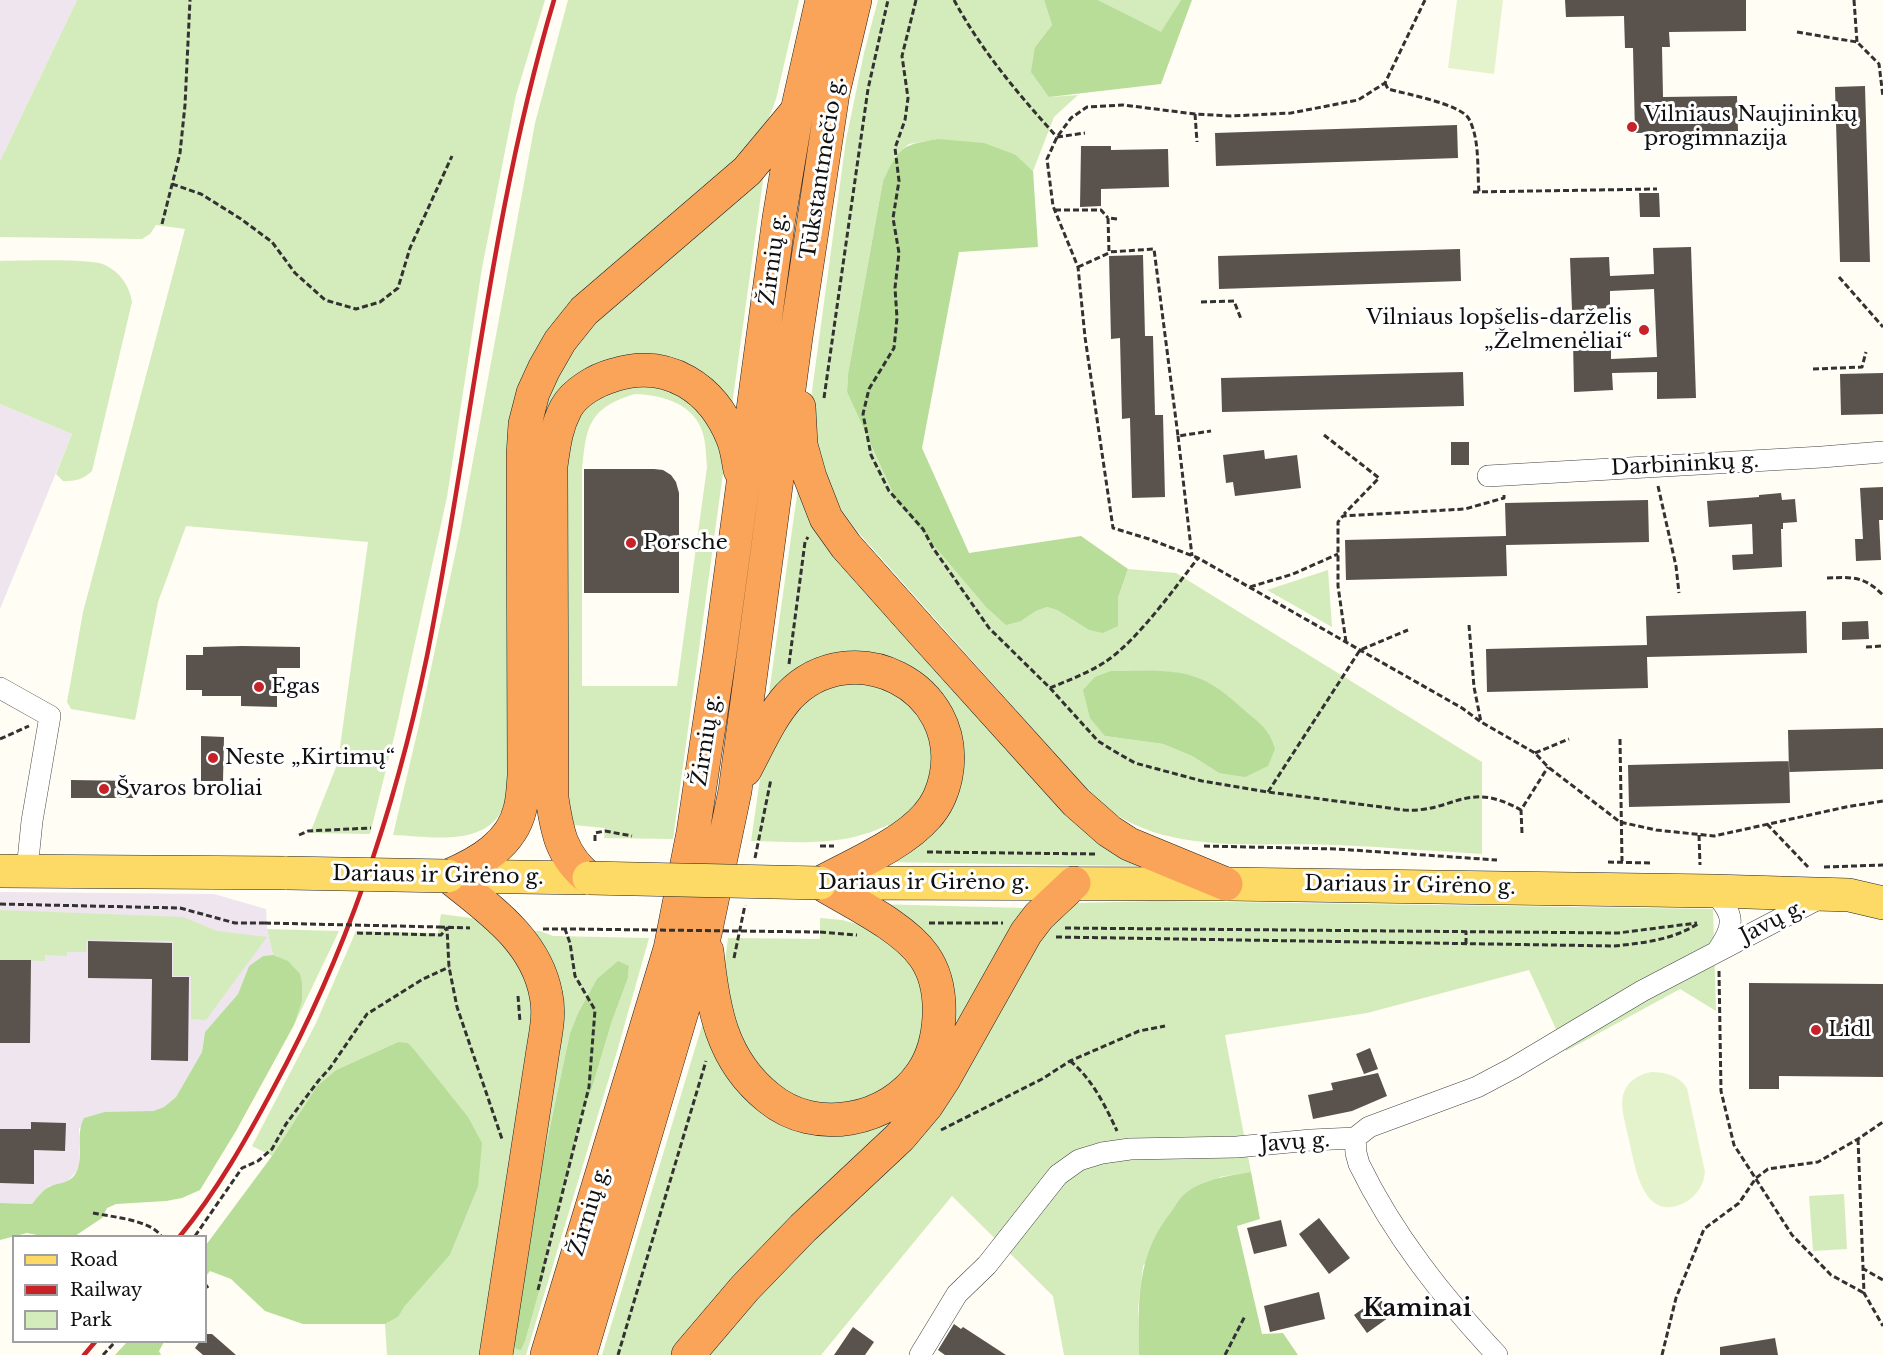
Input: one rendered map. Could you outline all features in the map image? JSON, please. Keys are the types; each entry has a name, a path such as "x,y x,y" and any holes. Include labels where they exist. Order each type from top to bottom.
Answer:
{"highway":[{"name":"Tūkstantmečio g.","path":"797,111 822,0"},
{"name":"Tūkstantmečio g.","path":"796,337 833,93 855,0"},
{"name":"Žirnių g.","path":"547,1355 670,949 693,833 779,218 797,111"},
{"path":"496,1355 546,1030 547,996 540,972 529,950 498,917 448,876 477,863 496,848 513,827 520,809 524,776 523,455 525,424 533,393 544,369 560,341 584,311 747,171 797,111"},
{"name":"Žirnių g.","path":"580,1355 705,934 735,791 796,337"},
{"path":"796,337 801,445 810,477 826,518 854,554 1076,802 1109,831 1129,844 1226,884"},
{"path":"589,878 569,859 557,831 552,798 551,466 556,429 567,406 582,391 601,379 624,372 649,369 674,374 709,398 722,417 734,440 743,484"},
{"path":"705,934 711,997 721,1030 733,1056 751,1080 769,1098 789,1110 809,1117 835,1120 853,1119 872,1113 892,1102 922,1073 938,1032 939,1009 937,985 924,957 903,934 820,883 901,839 927,816 938,801 944,788 949,759 947,742 938,717 924,698 906,681 884,671 861,667 831,671 804,684 789,697 775,716 735,791"},
{"path":"688,1355 745,1288 803,1228 900,1137 927,1105 1026,933 1039,916 1074,883"}],"main road":[{"name":"Dariaus ir Girėno g.","path":"14,871 287,873 820,883 1226,884 1707,878 1883,903"},
{"name":"Dariaus ir Girėno g.","path":"1838,895 1883,887"}],"street":[{"name":"Darbininkų g.","path":"1497,475 1883,452"},
{"path":"0,688 50,716 32,821 14,871"},
{"name":"Javų g.","path":"1707,878 1727,908 1731,921 1719,960"},
{"name":"Javų g.","path":"920,1355 957,1294 987,1265 1058,1175 1079,1160 1102,1153 1130,1149 1237,1147 1355,1138 1369,1127 1477,1087 1642,991 1719,960 1838,895"},
{"path":"1355,1138 1359,1164 1401,1239 1457,1312 1497,1355"}],"path":[{"path":"162,224 180,153 190,0"},
{"path":"822,406 868,89 888,0"},
{"path":"916,0 902,56 908,99 905,120 895,148 900,181 893,218 898,253 894,348 869,389 863,414 871,455 889,491 923,529 933,548 989,628 1050,688 1098,741 1135,763 1175,776 1268,792 1419,811 1478,796 1494,797 1521,810"},
{"path":"954,0 987,53 1057,137"},
{"path":"1425,0 1384,83 1358,100 1291,113 1231,116 1123,105 1088,107 1071,118 1057,137 1047,159 1055,210 1078,267 1085,336 1113,528 1198,558 1462,708 1481,722 1535,753 1548,767 1620,822 1656,830 1714,836 1883,801"},
{"path":"1854,0 1857,42"},
{"path":"1797,32 1857,42 1879,64 1883,97"},
{"path":"1384,83 1388,88 1459,109 1469,118 1475,138 1479,192"},
{"path":"1195,114 1197,142"},
{"path":"1057,137 1085,133"},
{"path":"172,184 201,194 272,242 295,273 324,300 356,309 380,302 398,288 410,248 452,156"},
{"path":"1473,192 1657,189"},
{"path":"1055,210 1101,210 1108,218 1109,252"},
{"path":"1108,218 1117,219"},
{"path":"1078,267 1109,252 1154,249 1192,555"},
{"path":"1839,277 1883,327"},
{"path":"1200,302 1234,301 1241,319"},
{"path":"1813,369 1862,367 1866,352"},
{"path":"1178,436 1210,431"},
{"path":"1324,435 1379,478 1338,522 1338,586 1346,642"},
{"path":"1653,466 1676,566 1679,593"},
{"path":"1342,516 1464,508 1504,498 1497,475"},
{"path":"1249,587 1293,574 1338,554"},
{"path":"1050,688 1089,672 1107,660 1148,620 1198,558"},
{"path":"1827,578 1847,577 1869,582 1883,595"},
{"path":"1469,625 1474,687 1481,722"},
{"path":"1268,792 1360,650 1408,630"},
{"path":"1866,647 1883,646"},
{"path":"0,739 25,728"},
{"path":"1535,753 1569,739"},
{"path":"1602,863 1622,861 1620,739"},
{"path":"1522,833 1521,810 1548,767"},
{"path":"1767,824 1808,867"},
{"path":"299,835 308,831 371,828"},
{"path":"595,841 595,833 605,831 632,836"},
{"path":"1699,835 1707,878"},
{"path":"896,841 909,852 1117,854 1124,852 1129,844"},
{"path":"1196,846 1337,849 1497,860"},
{"path":"0,904 180,908 235,923 439,927"},
{"path":"1057,932 1049,936 1614,946 1650,942 1673,936 1684,933 1699,923 1618,933 1063,928"},
{"path":"357,933 441,935 447,928 449,967 457,1006 502,1136"},
{"path":"536,1299 590,1076 595,1010 576,976 568,929 820,932"},
{"path":"1466,931 1466,944"},
{"path":"1719,960 1721,1091 1734,1145 1792,1235 1831,1275 1864,1293"},
{"path":"196,1235 242,1168 258,1161 272,1149 285,1124 330,1068 368,1014 423,979 449,967"},
{"path":"518,991 520,1025"},
{"path":"939,1131 965,1120 1007,1095 1042,1079 1070,1061 1139,1031 1165,1026"},
{"path":"1070,1061 1081,1070 1109,1115 1119,1136 1130,1149"},
{"path":"1662,1355 1676,1298 1704,1229 1739,1203 1756,1178 1768,1169 1818,1162 1883,1122"},
{"path":"501,1148 504,1125"},
{"path":"1858,1139 1864,1293 1883,1326"},
{"path":"93,1213 144,1224 157,1230 160,1235"},
{"path":"1862,1268 1883,1280"},
{"path":"1225,1355 1245,1316"},
{"path":"103,1355 113,1343"}],"shaded area":[{"path":"0,0 77,0 0,161"},
{"path":"0,404 72,434 0,609"},
{"path":"0,892 214,894 266,909 267,929 273,955 263,956 249,966 238,994 205,1032 202,1052 176,1097 164,1107 153,1111 79,1128 79,1165 76,1172 65,1184 49,1186 32,1204 0,1203"}],"green space":[{"path":"77,0 545,0 516,95 482,268 447,497 396,729 370,834 310,833 338,762 368,542 186,526 158,602 135,720 71,709 67,702 83,612 185,229 156,225 150,234 142,239 0,237 0,161"},
{"path":"568,0 799,0 776,99 765,128 747,151 583,295 509,442 507,796 502,810 490,824 479,831 465,835 436,837 393,835 460,531 535,123"},
{"path":"878,0 1044,0 1052,25 1035,47 1049,97 1078,95 1054,117 1033,171 1016,155 938,139 909,144 896,155 883,181 848,374 847,392 897,502 985,606 1021,621 1047,607 1057,610 1089,630 1118,626 1118,598 1128,569 1176,573 1482,762 1482,854 1336,845 1219,843 1161,834 1134,825 1109,810 1089,792 857,531 841,509 829,507 809,430 812,391 846,140 864,53","holes":["1111,671 1187,675 1211,684 1230,698 1219,773 1192,756 1163,744 1105,736"]},
{"path":"1044,0 1098,0 1161,32 1181,0 1192,0 1161,84 1049,97 1031,72 1035,47 1052,25"},
{"path":"1098,0 1181,0 1161,33"},
{"path":"1457,0 1503,0 1494,74 1448,68"},
{"path":"938,139 984,143 1016,155 1033,171 1038,247 959,252 922,448 969,553 1081,536 1128,569 1118,598 1118,626 1103,633 1089,630 1057,610 1047,607 1021,621 1006,625 985,606 897,502 847,392 848,374 883,181 893,161 903,150 916,143"},
{"path":"765,166 732,405 708,380 658,357 534,437 539,412 584,330"},
{"path":"0,261 97,263 116,272 129,290 132,302 92,471 82,478 63,481 56,474 72,434 0,404"},
{"path":"624,383 667,384 704,411 723,455 723,473 673,839 604,838 605,828 563,824 566,439 588,403","holes":["635,394 667,399 685,408 699,424 705,446 707,467 677,686 582,686 582,472 585,443 592,421 599,413 607,406"]},
{"path":"798,488 1141,866 880,862 955,790 895,661 768,700"},
{"path":"1328,570 1332,627 1267,590"},
{"path":"1111,671 1175,672 1211,684 1267,731 1275,749 1268,766 1245,777 1219,773 1192,756 1163,744 1105,736 1090,718 1083,690 1095,677"},
{"path":"858,677 909,698 936,744 927,799 892,833 888,825 854,837 821,842 751,841 765,760 800,699"},
{"path":"1157,901 1713,909 1716,1011 1680,989 1566,1051 1529,970 1367,1013 1225,1035 1251,1172 1220,1177 1143,1266 1138,1308 1139,1355 1064,1355 1053,1296 952,1196 821,1355 702,1355 767,1280 1027,949 1076,903"},
{"path":"874,904 1025,908 927,1086 674,1355 602,1355 704,1019 726,1066 863,1128 950,1017"},
{"path":"0,910 183,917 217,931 267,937 206,1020 191,1019 191,976 173,976 173,941 87,940 86,952 67,952 67,956 45,955 45,961 0,960"},
{"path":"441,914 478,919 518,951 537,1007 484,1355 387,1355 385,1324 398,1317 450,1255 478,1187 398,1042 336,1070 317,1086 272,1156 252,1146 316,1023 356,931 438,933"},
{"path":"820,918 842,920 872,928 891,939 916,969 923,993 927,1020 908,1072 871,1101 823,1107 778,1089 742,1048 723,976 728,938 820,939"},
{"path":"267,929 339,931 294,1025 302,992 299,975 285,961 273,955"},
{"path":"531,931 540,931 553,936 649,938 526,1355 506,1355 558,1024","holes":["629,966 628,978 612,1021 591,1091 579,1120 571,1160 548,1244 544,1274 526,1338 522,1286 541,1169 570,1033 578,1013 597,980"]},
{"path":"273,955 288,961 300,974 302,1001 294,1025 236,1131 200,1190 182,1198 166,1201 116,1204 107,1208 102,1218 76,1235 27,1233 12,1235 0,1240 0,1203 32,1204 47,1188 68,1181 74,1176 79,1163 80,1133 84,1118 105,1112 153,1111 164,1107 176,1097 202,1052 205,1032 238,994 249,966 263,956"},
{"path":"618,961 629,966 628,978 612,1021 591,1091 579,1120 571,1160 548,1244 544,1274 526,1338 521,1350 516,1349 512,1336 528,1258 541,1169 570,1033 597,979"},
{"path":"398,1042 408,1043 468,1117 482,1143 478,1187 450,1255 398,1317 385,1324 303,1324 265,1311 231,1279 210,1271 207,1275 207,1244 272,1156 317,1086 336,1070"},
{"path":"1651,1072 1671,1075 1687,1088 1705,1172 1699,1189 1693,1196 1686,1202 1671,1207 1660,1206 1651,1200 1644,1190 1634,1164 1623,1114 1622,1101 1627,1086 1636,1078"},
{"path":"1251,1172 1260,1219 1237,1226 1262,1334 1283,1333 1298,1355 1139,1355 1142,1280 1145,1262 1160,1228 1180,1199 1192,1188 1217,1179"},
{"path":"1844,1194 1847,1249 1813,1251 1809,1196"},
{"path":"126,1343 163,1343 159,1351 161,1355 115,1355"}],"building":[{"path":"1565,0 1746,0 1746,31 1669,32 1670,47 1662,47 1663,97 1737,96 1738,131 1635,133 1633,48 1625,48 1624,16 1566,17"},
{"path":"1865,86 1870,262 1840,262 1835,87"},
{"path":"1457,125 1458,158 1216,166 1215,133"},
{"path":"1081,146 1111,146 1111,150 1168,149 1169,187 1101,189 1101,206 1080,207"},
{"path":"1639,193 1659,193 1660,217 1640,217"},
{"path":"1691,247 1696,398 1657,399 1657,372 1612,373 1613,390 1574,392 1573,341 1611,340 1611,359 1657,357 1654,289 1610,291 1610,308 1572,310 1570,258 1609,257 1610,276 1654,274 1653,248"},
{"path":"1460,249 1461,281 1219,289 1218,256"},
{"path":"1143,255 1145,336 1153,336 1155,415 1163,415 1165,497 1132,498 1130,418 1122,419 1120,338 1111,339 1109,256"},
{"path":"1463,372 1464,406 1222,412 1221,378"},
{"path":"1883,373 1883,414 1841,415 1840,374"},
{"path":"1451,442 1469,442 1469,465 1451,465"},
{"path":"1264,450 1265,459 1297,455 1301,488 1235,496 1233,482 1226,483 1223,455"},
{"name":"Porsche","path":"584,469 654,469 663,470 671,475 679,493 679,593 584,593"},
{"path":"1883,487 1883,520 1879,520 1881,560 1856,561 1855,539 1863,539 1860,488"},
{"path":"1781,493 1782,500 1795,499 1797,522 1783,523 1783,529 1781,529 1782,567 1733,570 1732,555 1753,554 1752,524 1709,527 1707,501"},
{"path":"1648,500 1649,542 1506,545 1507,576 1346,580 1345,540 1506,536 1505,503"},
{"path":"1806,611 1807,653 1647,657 1648,688 1487,692 1486,649 1647,645 1646,616"},
{"path":"1868,621 1869,639 1842,640 1842,622"},
{"path":"203,647 300,647 300,668 277,668 277,707 241,706 241,696 202,696 202,690 186,690 186,655 203,655"},
{"path":"1883,728 1883,769 1789,772 1788,730"},
{"path":"201,736 224,737 223,781 201,781"},
{"path":"1789,761 1790,803 1629,807 1628,765"},
{"name":"Švaros broliai","path":"71,780 136,781 136,798 71,798"},
{"path":"88,941 172,943 172,977 189,977 188,1061 151,1060 152,979 88,978"},
{"path":"0,960 31,960 30,1043 0,1043"},
{"name":"Lidl","path":"1749,983 1883,984 1883,1077 1779,1076 1779,1089 1749,1089"},
{"path":"1370,1048 1378,1069 1364,1074 1356,1054"},
{"path":"1378,1073 1387,1096 1352,1111 1313,1119 1308,1095 1333,1090 1331,1083"},
{"path":"31,1122 66,1123 65,1151 34,1150 34,1184 0,1183 0,1129 31,1129"},
{"path":"1319,1218 1350,1258 1329,1274 1299,1234"},
{"path":"1281,1220 1287,1246 1254,1254 1247,1228"},
{"path":"1319,1292 1325,1319 1270,1332 1264,1306"},
{"path":"1379,1297 1392,1315 1367,1333 1354,1315"},
{"path":"954,1324 961,1329 963,1327 1006,1355 945,1355 938,1350"},
{"path":"853,1327 874,1342 865,1355 834,1355"},
{"path":"207,1334 212,1334 236,1355 203,1355 195,1348 199,1343 207,1343"},
{"path":"1775,1338 1778,1355 1720,1355 1720,1347"}],"railway":[{"path":"181,1235 231,1164 300,1036 346,931 384,823 415,712 427,656 497,244 513,162 554,0"},
{"path":"84,1355 94,1343"}],"place":[{"name":"Vilniaus Naujininkų progimnazija","path":"1632,127"},
{"name":"Vilniaus lopšelis-darželis „Želmenėliai“","path":"1644,330"},
{"name":"Porsche","path":"631,543"},
{"name":"Egas","path":"259,687"},
{"name":"Neste „Kirtimų“","path":"213,758"},
{"name":"Švaros broliai","path":"104,789"},
{"name":"Lidl","path":"1816,1030"}],"district":[{"name":"Kaminai","path":"1417,1309"}]}
